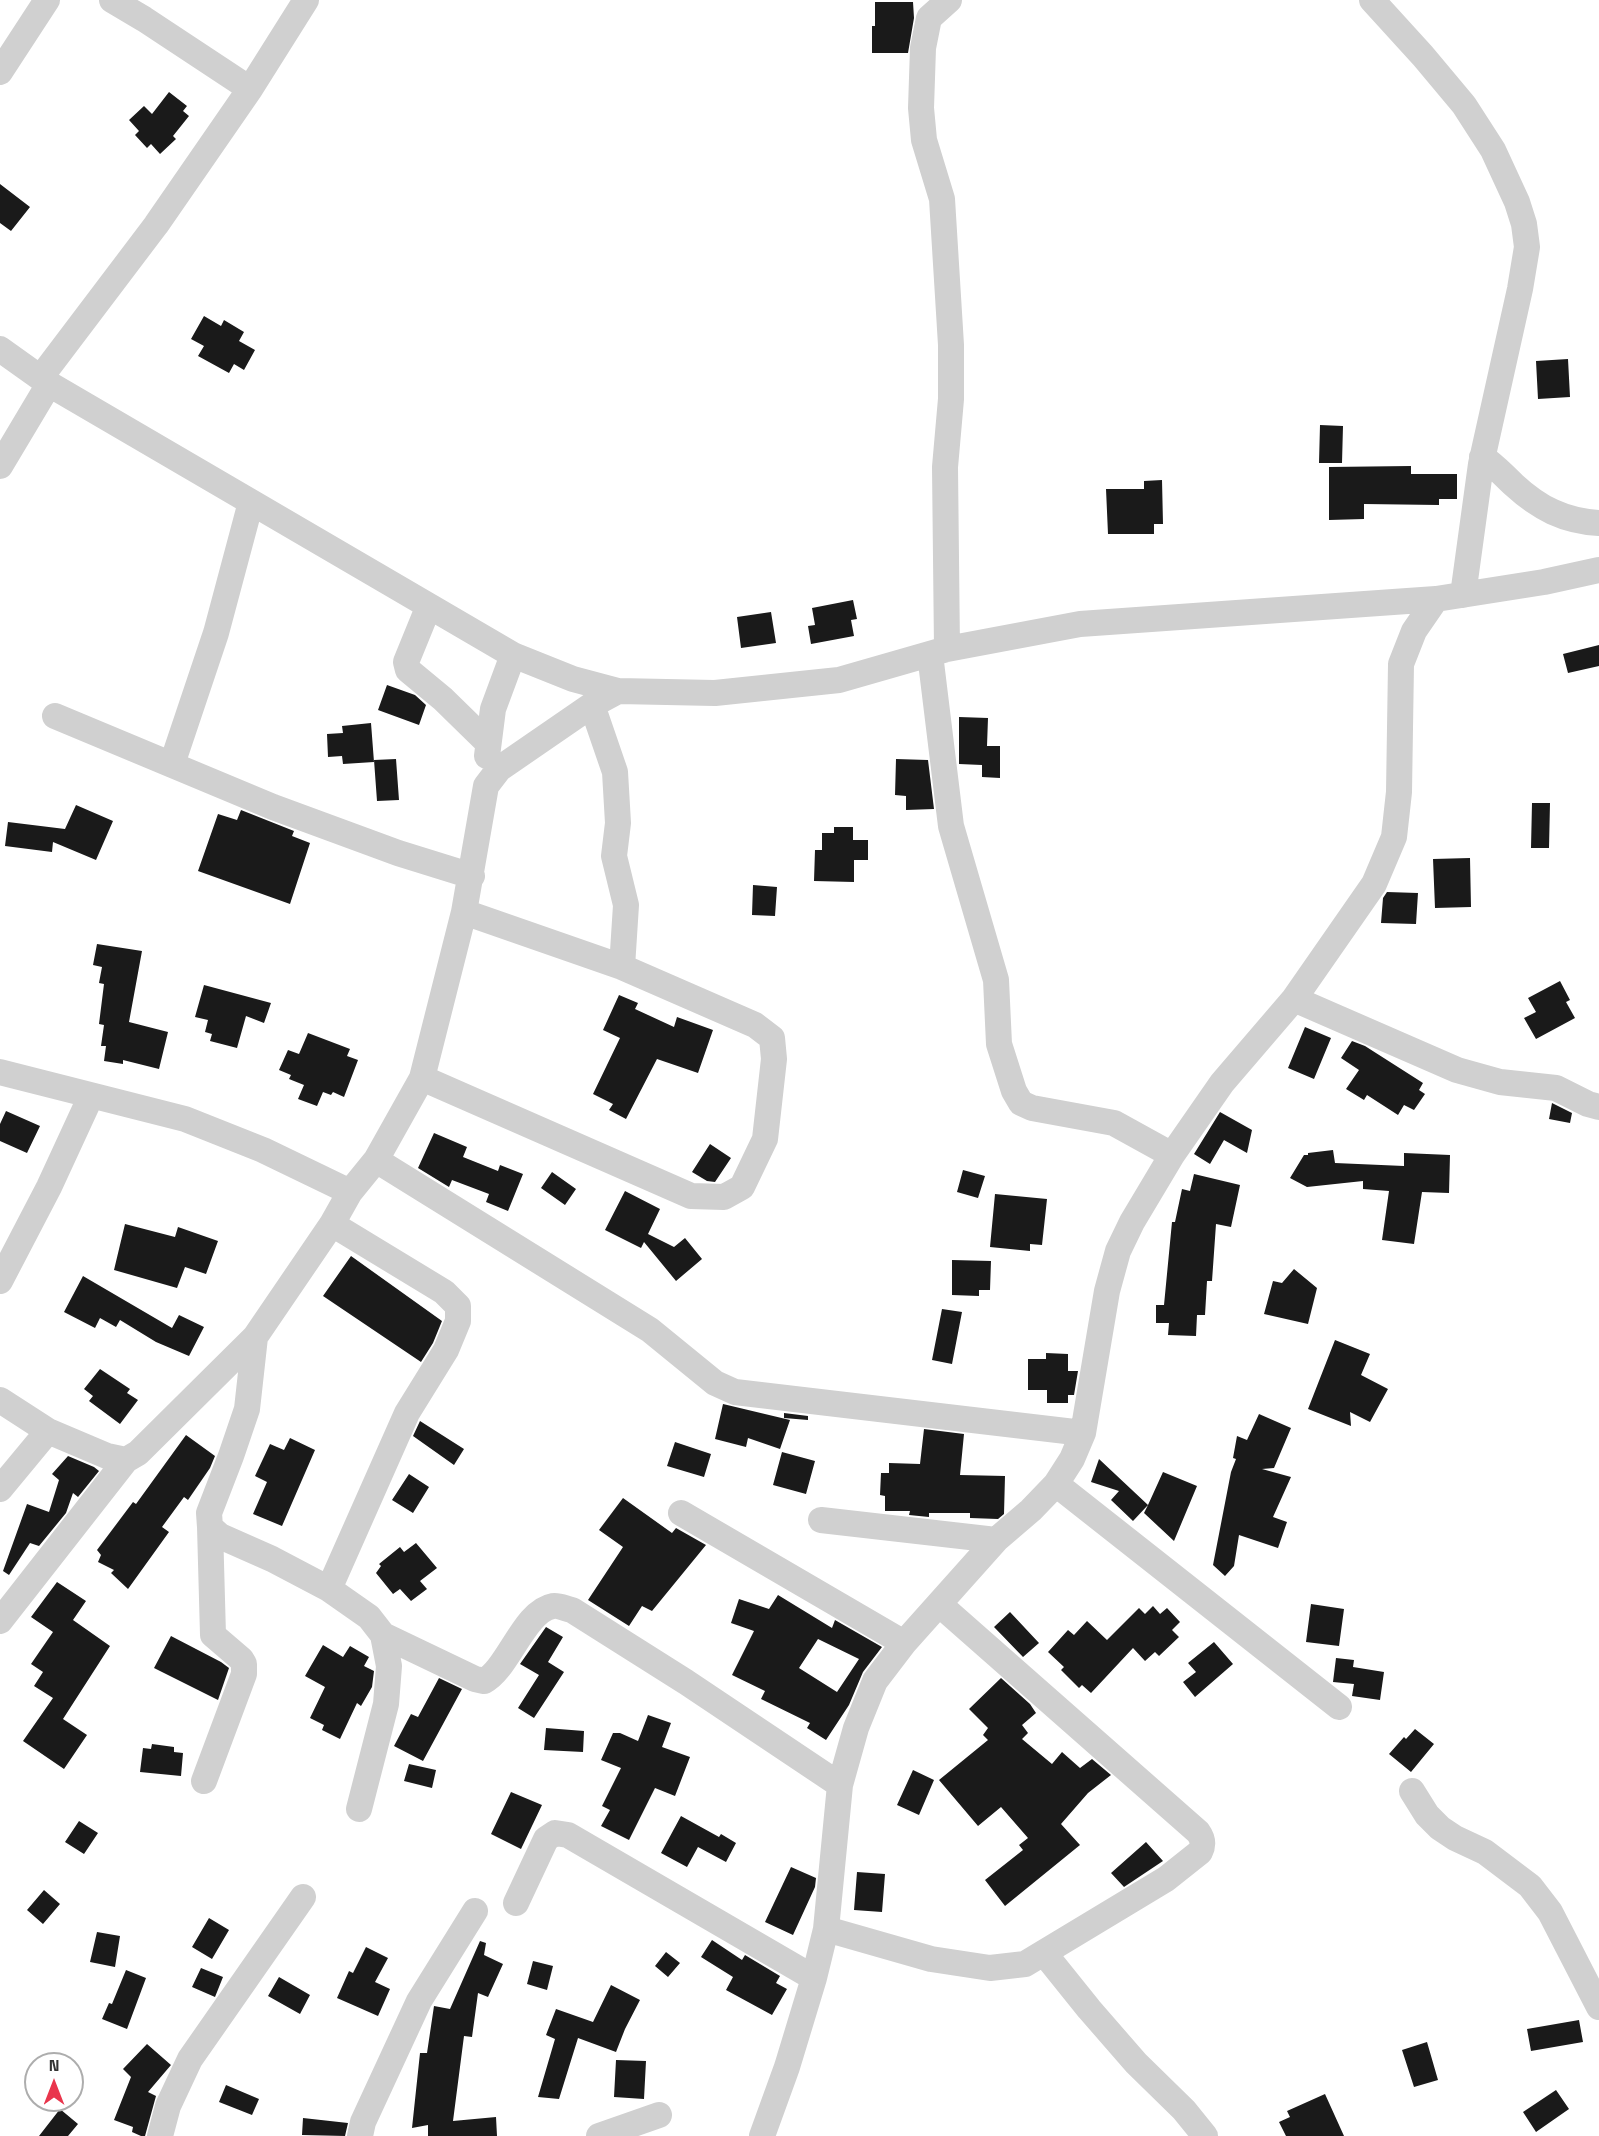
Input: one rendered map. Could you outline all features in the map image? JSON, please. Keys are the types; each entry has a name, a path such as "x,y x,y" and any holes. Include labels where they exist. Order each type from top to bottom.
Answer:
{"street":[{"path":"0,72 47,0"},
{"path":"112,0 250,89"},
{"path":"0,466 45,381 250,89 306,0"},
{"path":"949,0 929,18 923,48 921,108 924,140 942,199 951,345 951,399 945,467 939,652 951,826 996,980 999,1044 1014,1091 1022,1103 1032,1108 1114,1123 1172,1155"},
{"path":"1372,0 1464,105 1493,150 1517,202 1524,224 1527,246 1520,289 1482,457 1463,595"},
{"path":"0,348 45,381 428,608 513,655 573,679 618,691 715,693 838,680 939,652 1080,624 1436,599 1544,582 1599,570"},
{"path":"1482,457 1495,465 1538,505 1555,514 1599,523"},
{"path":"172,764 216,633 251,502"},
{"path":"762,2136 787,2067 814,1978 826,1929 840,1785 856,1728 875,1681 904,1643 996,1540 1031,1510 1056,1484 1072,1459 1083,1433 1107,1291 1118,1251 1172,1155 1222,1083 1294,999 1374,884 1394,837 1400,792 1401,664 1414,631 1436,599"},
{"path":"428,608 406,662 408,670 443,699 488,743"},
{"path":"0,1621 126,1460 138,1453 255,1337 332,1224 350,1192 376,1160 422,1078 472,876 486,786 488,743 493,709 513,655"},
{"path":"486,786 499,768 592,705 618,691"},
{"path":"592,705 615,772 618,824 614,856 626,905 622,967"},
{"path":"54,717 273,807 398,853 472,876"},
{"path":"422,1078 691,1196 724,1197 742,1187 765,1138 774,1059 772,1038 755,1024 622,967 464,912"},
{"path":"1294,999 1457,1070 1500,1082 1556,1088 1599,1107"},
{"path":"0,1072 185,1119 263,1150 350,1192"},
{"path":"0,1281 49,1187 91,1096"},
{"path":"376,1160 650,1330 715,1383 735,1392 1083,1433"},
{"path":"329,1588 407,1413 446,1350 458,1321 458,1306 444,1292 332,1224"},
{"path":"204,1781 244,1674 244,1664 241,1659 213,1635 209,1513 247,1409 255,1337"},
{"path":"0,1400 48,1431 107,1456 126,1460"},
{"path":"0,1489 48,1431"},
{"path":"1056,1484 1339,1707"},
{"path":"681,1513 904,1643"},
{"path":"821,1520 996,1540"},
{"path":"210,1527 220,1536 329,1588 369,1617 383,1635 389,1666 386,1704 359,1809"},
{"path":"826,1929 931,1959 990,1968 1025,1964 1166,1878 1200,1852 1203,1840 1198,1832 939,1604"},
{"path":"383,1635 484,1681 491,1677 514,1642 543,1609 556,1605 572,1610 695,1688 840,1785"},
{"path":"1412,1791 1427,1815 1440,1828 1485,1852 1530,1886 1550,1912 1599,2007"},
{"path":"516,1903 546,1839 555,1833 568,1835 814,1978"},
{"path":"160,2136 168,2106 190,2059 303,1897"},
{"path":"360,2136 363,2122 419,2001 475,1911"},
{"path":"1044,1953 1128,2054 1184,2110 1205,2136"},
{"path":"599,2136 658,2115"}],"building":[{"path":"875,2 913,2 914,18 908,53 872,53"},
{"path":"169,92 187,106 183,111 189,116 173,136 176,139 160,154 151,144 147,148 135,135 139,131 129,120 144,106 152,114"},
{"path":"0,184 30,207 11,231 0,223"},
{"path":"204,316 221,326 224,320 244,332 239,341 255,350 244,370 234,364 229,373 198,356 204,346 191,339"},
{"path":"1568,359 1570,397 1538,399 1536,361"},
{"path":"1320,425 1343,426 1342,463 1319,463"},
{"path":"1411,466 1411,474 1457,474 1457,499 1439,499 1439,505 1364,504 1364,519 1329,520 1329,467"},
{"path":"1162,480 1163,524 1154,524 1154,534 1108,534 1106,489 1144,489 1144,481"},
{"path":"853,600 857,619 851,620 854,636 811,644 808,626 815,625 812,608"},
{"path":"771,612 776,643 741,648 737,617"},
{"path":"1599,645 1599,666 1568,673 1563,654"},
{"path":"387,685 415,695 426,705 419,725 378,710"},
{"path":"959,717 988,718 987,746 1000,746 1000,778 982,777 982,765 959,764"},
{"path":"371,723 374,762 343,764 342,756 328,757 327,734 343,733 342,726"},
{"path":"396,759 399,800 377,801 374,760"},
{"path":"896,759 928,760 934,809 906,810 906,796 895,795"},
{"path":"1532,803 1550,803 1549,848 1531,848"},
{"path":"76,805 113,821 96,860 53,842 52,852 5,846 8,822 65,829"},
{"path":"241,810 294,831 292,836 310,843 290,904 198,871 218,814 237,820"},
{"path":"834,827 853,827 853,840 868,840 868,860 854,860 854,882 814,881 815,850 822,850 822,833 834,833"},
{"path":"1470,858 1471,907 1435,908 1433,859"},
{"path":"753,885 777,887 775,916 752,915"},
{"path":"1387,892 1418,893 1416,924 1381,923 1383,898"},
{"path":"97,944 142,951 129,1022 168,1032 159,1069 123,1060 123,1064 104,1061 106,1046 101,1046 104,1025 99,1024 104,984 99,983 102,967 93,965"},
{"path":"1560,981 1570,1000 1566,1002 1575,1018 1536,1039 1524,1018 1536,1012 1528,998"},
{"path":"204,985 271,1003 264,1023 246,1016 237,1048 210,1041 212,1034 205,1032 208,1020 195,1017"},
{"path":"619,995 638,1003 635,1009 674,1027 677,1017 713,1030 698,1073 657,1059 626,1119 609,1110 613,1104 593,1094 620,1038 603,1030"},
{"path":"1305,1027 1331,1038 1314,1079 1288,1068"},
{"path":"308,1033 350,1049 347,1056 358,1060 344,1097 333,1092 331,1095 323,1092 317,1106 298,1099 304,1085 289,1079 291,1075 279,1070 288,1050 299,1054"},
{"path":"1352,1041 1365,1046 1423,1083 1419,1090 1425,1094 1414,1110 1404,1105 1398,1115 1367,1095 1364,1100 1346,1089 1359,1070 1341,1058"},
{"path":"1552,1103 1572,1113 1570,1123 1549,1119"},
{"path":"6,1111 40,1126 27,1153 0,1141 0,1124"},
{"path":"1220,1112 1252,1130 1247,1153 1224,1140 1210,1164 1194,1154"},
{"path":"434,1133 467,1147 463,1157 498,1171 500,1165 523,1174 508,1211 486,1202 489,1194 452,1180 449,1187 418,1168"},
{"path":"710,1144 731,1158 715,1182 707,1181 692,1172"},
{"path":"1333,1150 1335,1163 1404,1166 1404,1153 1450,1155 1449,1193 1422,1192 1414,1244 1382,1240 1389,1191 1363,1189 1363,1181 1307,1187 1290,1178 1304,1155"},
{"path":"963,1170 985,1176 978,1198 957,1192"},
{"path":"552,1172 576,1189 565,1205 541,1188"},
{"path":"1194,1174 1240,1185 1231,1227 1216,1224 1212,1281 1207,1281 1205,1315 1197,1315 1196,1336 1168,1335 1169,1323 1156,1323 1156,1305 1164,1305 1172,1222 1175,1222 1182,1189 1190,1191"},
{"path":"625,1191 660,1209 648,1234 674,1247 685,1238 702,1259 676,1281 644,1242 641,1248 605,1230"},
{"path":"995,1194 1047,1199 1042,1245 1030,1244 1030,1251 990,1247"},
{"path":"125,1224 175,1237 178,1227 218,1241 206,1274 185,1267 177,1288 114,1270"},
{"path":"351,1256 442,1321 433,1343 421,1362 323,1296"},
{"path":"952,1260 991,1261 990,1290 979,1290 979,1296 952,1295"},
{"path":"1294,1269 1317,1288 1308,1324 1264,1314 1273,1281 1282,1283"},
{"path":"83,1276 172,1328 179,1315 204,1327 189,1356 156,1342 120,1320 116,1327 100,1318 95,1328 64,1312"},
{"path":"942,1309 962,1312 952,1364 932,1360"},
{"path":"1335,1340 1370,1354 1361,1375 1388,1389 1370,1422 1350,1412 1351,1426 1308,1409"},
{"path":"1046,1353 1068,1354 1068,1371 1078,1371 1074,1395 1068,1395 1068,1403 1047,1403 1047,1390 1028,1390 1028,1359 1046,1359"},
{"path":"100,1369 130,1389 127,1393 138,1400 120,1424 89,1401 93,1396 84,1389"},
{"path":"723,1404 790,1420 780,1449 748,1438 746,1447 715,1439"},
{"path":"784,1413 808,1416 808,1420 784,1418"},
{"path":"1259,1414 1291,1428 1274,1468 1262,1469 1291,1477 1273,1517 1287,1522 1278,1548 1239,1535 1234,1566 1225,1576 1213,1565 1231,1472 1236,1459 1233,1458 1237,1436 1247,1440"},
{"path":"420,1421 464,1449 454,1465 413,1436"},
{"path":"924,1429 964,1434 960,1475 1005,1476 1004,1514 998,1519 970,1518 970,1513 929,1513 929,1517 909,1515 910,1511 885,1511 885,1496 880,1495 881,1473 889,1473 889,1463 920,1464"},
{"path":"186,1435 215,1456 210,1468 188,1500 184,1497 162,1527 169,1532 128,1589 111,1573 114,1570 98,1562 101,1555 97,1550 133,1502 136,1504"},
{"path":"290,1438 315,1450 282,1526 253,1514 267,1482 255,1476 270,1444 284,1450"},
{"path":"675,1442 711,1454 704,1477 667,1466"},
{"path":"782,1452 815,1461 806,1494 773,1485"},
{"path":"68,1456 99,1471 78,1497 73,1493 66,1513 39,1546 30,1543 9,1575 3,1571 27,1504 49,1512 59,1480 52,1474"},
{"path":"1099,1459 1148,1505 1133,1521 1111,1500 1119,1491 1091,1482"},
{"path":"1163,1472 1197,1486 1174,1541 1144,1513"},
{"path":"409,1474 429,1487 413,1513 392,1500"},
{"path":"623,1498 672,1533 676,1528 706,1545 652,1611 642,1606 629,1626 588,1600 623,1547 599,1530"},
{"path":"416,1543 437,1568 420,1581 427,1589 411,1601 400,1589 393,1594 376,1573 381,1566 379,1564 400,1547 404,1552"},
{"path":"57,1582 86,1601 73,1620 110,1646 63,1719 87,1735 64,1769 23,1741 53,1698 34,1686 43,1672 31,1664 53,1632 31,1617"},
{"path":"778,1595 832,1628 835,1620 882,1647 863,1672 849,1705 826,1740 807,1728 810,1723 761,1699 765,1691 732,1675 754,1631 731,1623 739,1599 769,1609","holes":["818,1639 859,1659 837,1692 799,1668"]},
{"path":"1311,1604 1344,1609 1339,1646 1306,1642"},
{"path":"1153,1606 1160,1614 1167,1608 1180,1622 1172,1630 1179,1637 1159,1656 1155,1652 1145,1661 1133,1648 1091,1693 1082,1685 1079,1688 1061,1670 1064,1667 1048,1652 1068,1630 1074,1635 1087,1621 1107,1640 1139,1608 1145,1614"},
{"path":"1010,1612 1039,1643 1023,1657 994,1627"},
{"path":"546,1627 563,1637 548,1662 564,1672 534,1718 518,1708 539,1675 520,1664"},
{"path":"171,1636 229,1668 218,1700 154,1668"},
{"path":"1214,1642 1233,1664 1195,1697 1183,1682 1196,1672 1188,1663"},
{"path":"323,1645 343,1657 350,1646 369,1657 364,1666 374,1671 372,1687 361,1706 357,1703 340,1739 322,1730 324,1725 310,1718 325,1687 305,1676"},
{"path":"1336,1658 1354,1660 1353,1667 1384,1672 1380,1700 1352,1696 1354,1684 1333,1682"},
{"path":"439,1678 462,1689 423,1761 394,1746 411,1714 418,1717"},
{"path":"1001,1678 1030,1704 1036,1713 1022,1725 1028,1733 1022,1739 1052,1764 1062,1752 1080,1768 1092,1759 1111,1775 1088,1793 1061,1824 1080,1845 1005,1906 985,1880 1023,1850 1019,1845 1028,1838 1001,1807 978,1826 939,1780 988,1740 983,1735 988,1728 969,1709"},
{"path":"648,1715 671,1723 662,1747 690,1757 675,1796 655,1788 629,1840 601,1826 610,1810 602,1806 621,1768 601,1760 613,1733 620,1733 638,1741"},
{"path":"546,1728 584,1731 583,1752 544,1750"},
{"path":"1415,1729 1434,1744 1411,1772 1389,1754 1404,1737 1406,1739"},
{"path":"152,1744 174,1747 174,1752 183,1753 181,1776 140,1772 143,1748 151,1749"},
{"path":"409,1764 436,1770 432,1788 404,1781"},
{"path":"913,1770 934,1780 919,1815 897,1805"},
{"path":"511,1792 542,1805 521,1849 491,1834"},
{"path":"681,1816 719,1837 721,1834 736,1843 726,1862 698,1847 687,1867 661,1853"},
{"path":"79,1821 98,1833 84,1854 65,1842"},
{"path":"1146,1842 1163,1861 1124,1887 1111,1873"},
{"path":"791,1867 816,1878 815,1887 793,1935 765,1922"},
{"path":"857,1872 885,1874 882,1912 854,1910"},
{"path":"44,1890 60,1904 43,1924 27,1910"},
{"path":"209,1918 229,1930 212,1959 192,1947"},
{"path":"97,1932 120,1936 115,1967 90,1962"},
{"path":"712,1940 742,1960 745,1955 780,1976 776,1983 787,1989 772,2015 726,1990 733,1977 701,1957"},
{"path":"480,1941 486,1943 484,1955 503,1964 488,1997 478,1993 472,2037 464,2036 453,2121 496,2117 497,2136 428,2136 428,2125 412,2128 420,2053 427,2053 434,2006 450,2009"},
{"path":"366,1947 388,1958 375,1982 390,1989 378,2016 337,1998 349,1971 353,1973"},
{"path":"666,1952 680,1963 668,1977 655,1966"},
{"path":"533,1961 553,1966 547,1990 527,1984"},
{"path":"201,1968 223,1977 215,1997 192,1987"},
{"path":"126,1970 146,1978 127,2029 102,2019 109,2003 112,2004"},
{"path":"279,1977 310,1995 300,2014 268,1996"},
{"path":"611,1985 640,2000 616,2052 578,2038 559,2099 538,2097 555,2039 546,2035 556,2009 593,2022"},
{"path":"1579,2020 1583,2042 1531,2051 1527,2029"},
{"path":"1427,2042 1438,2080 1414,2087 1402,2050"},
{"path":"147,2044 171,2065 148,2092 156,2096 145,2136 141,2136 132,2132 133,2127 114,2120 131,2077 123,2069"},
{"path":"616,2060 646,2061 644,2099 614,2097"},
{"path":"226,2085 259,2099 252,2115 219,2102"},
{"path":"1556,2090 1569,2109 1536,2132 1523,2112"},
{"path":"1325,2094 1344,2136 1286,2136 1279,2122 1290,2117 1287,2111"},
{"path":"58,2112 64,2112 78,2124 68,2136 39,2136"},
{"path":"303,2118 348,2123 345,2136 302,2135"}]}
